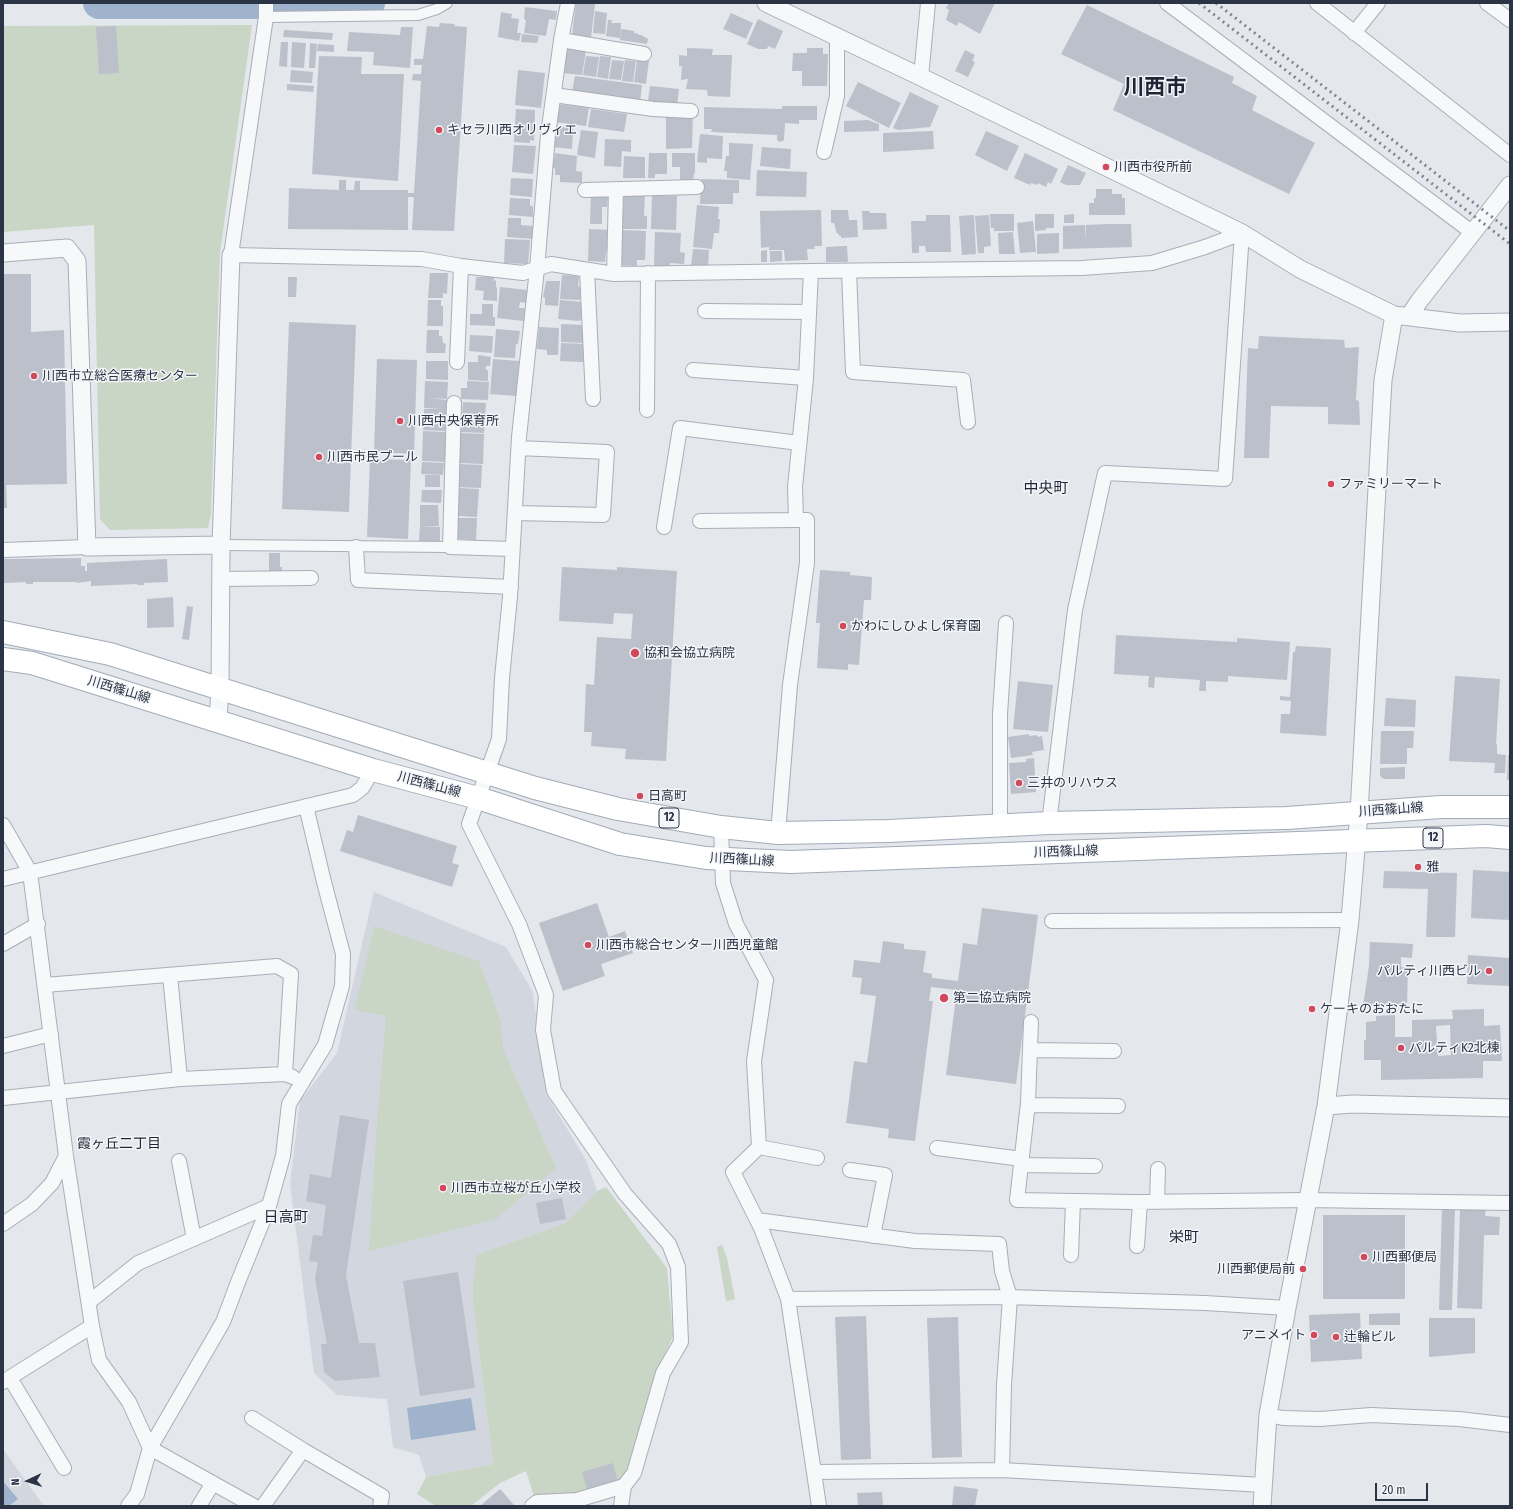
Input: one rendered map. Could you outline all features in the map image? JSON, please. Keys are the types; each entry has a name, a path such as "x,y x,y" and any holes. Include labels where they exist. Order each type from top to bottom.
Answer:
{"main road":[{"name":"川西篠山線","path":"3,632 110,654 535,788 618,809 720,827 778,833 889,831 1049,823 1287,818 1441,807 1510,807"},
{"name":"川西篠山線","path":"3,659 32,663 373,770 478,798 620,844 706,858 791,862 1486,836 1510,838"}],"street":[{"path":"218,721 220,689 220,579 231,255 266,11 418,15 437,9 447,3"},
{"path":"568,3 561,40 548,135 537,269 519,448 511,587 502,678 499,739 469,824 519,924 546,995 543,1030 554,1091 625,1194 669,1244 678,1267 681,1342 662,1373 634,1474 624,1486 621,1506"},
{"path":"766,3 922,77 1242,233 1300,269 1402,316 1460,324 1510,322"},
{"path":"922,77 928,3"},
{"path":"1167,3 1473,233"},
{"path":"1317,3 1510,155"},
{"path":"1354,33 1378,3"},
{"path":"1487,3 1510,20"},
{"path":"824,152 837,96 837,37"},
{"path":"561,40 644,54"},
{"path":"554,96 653,108 692,111"},
{"path":"1262,1506 1268,1415 1307,1200 1326,1106 1350,920 1359,813 1383,380 1402,316 1420,300 1510,185"},
{"path":"585,190 697,187"},
{"path":"614,274 616,189"},
{"path":"231,255 422,259 461,266 523,273 551,264 614,274 1082,268 1152,263 1205,247 1242,233"},
{"path":"1049,823 1075,610 1105,473 1225,478 1242,233"},
{"path":"3,253 67,248 77,261 87,548"},
{"path":"457,362 461,266"},
{"path":"587,270 593,399"},
{"path":"849,271 853,372 962,380 968,422"},
{"path":"796,520 795,487 806,378 811,272"},
{"path":"647,410 648,274"},
{"path":"706,311 809,312"},
{"path":"693,370 806,378"},
{"path":"450,547 454,404"},
{"path":"664,527 680,428 799,443"},
{"path":"515,513 603,516 608,452 519,448"},
{"path":"700,520 807,520 807,563 790,685 778,833"},
{"path":"3,550 221,545 512,549"},
{"path":"356,547 358,580 511,587"},
{"path":"220,579 310,578"},
{"path":"1000,826 1000,714 1006,622"},
{"path":"3,879 353,795 362,788 373,770"},
{"path":"128,1506 137,1494 150,1448 223,1322 269,1206 283,1156 289,1104 325,1045 342,986 343,954 306,806"},
{"path":"3,825 30,872 38,924 66,1156 92,1326 99,1360 128,1402 150,1448 254,1506"},
{"path":"720,827 723,883 736,924 766,980 754,1061 759,1147 733,1172 757,1220 788,1299 819,1506"},
{"path":"1052,921 1350,920"},
{"path":"3,944 38,924"},
{"path":"45,985 277,966 291,974 285,1074"},
{"path":"170,975 180,1079"},
{"path":"1031,1022 1028,1105 1017,1200 1140,1202 1307,1200 1510,1203"},
{"path":"3,1046 51,1034"},
{"path":"1030,1050 1114,1051"},
{"path":"3,1098 180,1079 285,1074 303,1081"},
{"path":"1326,1106 1352,1104 1510,1108"},
{"path":"1028,1105 1118,1106"},
{"path":"759,1147 817,1158"},
{"path":"937,1148 1021,1162 1095,1166"},
{"path":"3,1224 32,1204 52,1182 66,1156"},
{"path":"179,1161 194,1239"},
{"path":"1157,1202 1158,1169"},
{"path":"850,1170 885,1175 873,1236"},
{"path":"1071,1255 1073,1201"},
{"path":"1137,1246 1140,1202"},
{"path":"89,1302 138,1263 269,1206"},
{"path":"757,1220 915,1241 999,1244 1002,1271 1010,1297 1004,1385 1002,1470"},
{"path":"788,1299 1010,1297 1205,1303 1287,1308"},
{"path":"64,1468 6,1380 92,1326"},
{"path":"1268,1415 1283,1418 1320,1419 1371,1415 1459,1419 1510,1425"},
{"path":"252,1418 303,1450 382,1496 380,1506"},
{"path":"263,1506 303,1450"},
{"path":"814,1472 1002,1470 1263,1485"},
{"path":"199,1506 213,1483"},
{"path":"532,1506 537,1502 577,1500 624,1486"}],"shaded area":[{"name":"川西市立桜が丘小学校","path":"374,892 506,947 533,992 546,1094 586,1160 597,1191 566,1223 476,1255 472,1296 493,1464 426,1477 419,1455 393,1447 387,1399 337,1395 314,1373 290,1184 300,1101 337,1053"},
{"path":"3,1449 44,1506 3,1506"}],"green space":[{"path":"252,25 220,253 211,514 208,528 110,530 100,519 94,225 3,232 3,26"},
{"path":"374,926 479,961 501,1022 503,1049 556,1168 496,1219 369,1251 376,1137 386,1016 355,1010"},
{"path":"606,1187 667,1268 673,1336 654,1379 642,1420 633,1468 619,1484 576,1496 535,1499 526,1471 500,1483 471,1506 436,1506 417,1494 426,1477 493,1464 472,1296 476,1255 566,1223 597,1191"},
{"path":"722,1245 727,1258 735,1299 726,1301 717,1247"}],"water":[{"path":"471,1398 476,1430 411,1440 407,1408"},
{"path":"3,1481 18,1499 9,1506 3,1506"}],"building":[{"path":"576,3 595,4 591,38 572,35"},
{"path":"949,3 995,3 980,34 959,22 957,26 946,20 949,10 946,8"},
{"path":"1087,5 1234,77 1232,83 1257,96 1252,110 1315,143 1289,194 1113,110 1124,84 1061,54"},
{"path":"525,7 557,11 556,20 549,19 546,36 524,33 526,20 524,19"},
{"path":"595,11 607,13 605,34 593,33"},
{"path":"501,12 512,14 511,18 519,19 517,33 521,33 519,41 498,37"},
{"path":"731,13 753,23 746,39 723,29"},
{"path":"758,19 783,31 775,49 768,46 767,49 758,49 747,44"},
{"path":"608,20 612,20 611,23 621,23 620,38 606,36"},
{"name":"キセラ川西オリヴィエ","path":"440,23 455,24 454,26 467,27 454,231 412,230 414,197 408,197 408,230 288,229 289,188 339,190 339,180 346,180 346,190 354,190 355,181 360,181 360,190 408,190 408,193 414,193 421,81 412,80 413,74 421,74 422,65 414,65 414,59 423,59 427,26 439,27"},
{"path":"116,26 119,73 99,74 96,27"},
{"path":"401,27 413,27 410,68 373,65 374,52 347,51 349,32 400,35"},
{"path":"621,29 634,31 634,33 648,39 647,44 620,40"},
{"path":"284,30 333,33 332,40 283,37"},
{"path":"522,34 539,36 537,43 521,42"},
{"path":"281,42 288,42 287,67 279,66"},
{"path":"292,42 306,43 304,68 291,67"},
{"path":"310,43 317,44 315,68 309,68"},
{"path":"318,44 334,45 334,52 317,51"},
{"path":"567,48 586,51 582,75 563,73"},
{"path":"687,48 713,49 712,55 732,55 730,97 708,96 707,90 686,89 688,79 681,80 682,66 679,66 679,55 687,56"},
{"path":"807,48 823,48 823,54 828,54 827,86 802,86 802,71 792,71 793,53 807,53"},
{"path":"965,50 975,55 972,61 975,62 968,77 955,71"},
{"path":"319,56 362,57 361,74 404,74 398,181 312,174"},
{"path":"586,56 599,57 596,77 583,75"},
{"path":"600,56 611,57 608,79 597,77"},
{"path":"640,59 649,60 646,84 634,82 637,61 640,61"},
{"path":"612,60 624,61 621,80 609,79"},
{"path":"625,60 636,61 633,82 622,81"},
{"path":"291,70 313,72 312,83 290,82"},
{"path":"518,70 545,73 541,108 515,105"},
{"path":"575,76 642,85 640,103 572,92"},
{"path":"858,82 901,103 889,128 846,106"},
{"path":"287,84 314,86 313,92 287,90"},
{"path":"650,86 679,89 677,106 648,102"},
{"path":"910,92 939,106 930,127 898,130 893,128"},
{"path":"558,104 589,108 586,126 555,122"},
{"path":"782,106 817,106 817,120 799,120 799,124 785,123 784,140 780,142 777,140 777,135 711,132 712,129 704,129 704,107 782,109"},
{"path":"516,109 535,110 534,141 530,140 530,143 514,142"},
{"path":"591,109 627,114 624,132 588,127"},
{"path":"666,113 693,113 692,148 666,149"},
{"path":"868,120 879,124 879,131 844,132 844,121"},
{"path":"553,126 573,128 572,149 551,147"},
{"path":"581,130 598,132 595,158 577,155"},
{"path":"933,131 934,149 883,152 883,133"},
{"path":"986,131 1019,146 1007,171 975,155"},
{"path":"700,134 723,136 722,159 707,158 707,163 697,162"},
{"path":"605,139 631,140 631,152 622,151 621,167 604,166"},
{"path":"729,143 753,144 750,180 727,178 727,171 724,171 726,156 729,156"},
{"path":"514,145 536,146 533,174 512,172"},
{"path":"762,147 791,149 790,169 760,166"},
{"path":"555,153 577,156 576,171 582,172 582,183 560,182 560,175 555,175 555,168 553,168"},
{"path":"649,153 667,153 667,174 655,174 655,178 648,178"},
{"path":"672,153 695,153 695,173 693,181 680,182 680,167 672,167"},
{"path":"1025,153 1058,169 1051,184 1048,182 1046,187 1038,183 1037,185 1031,183 1030,185 1014,178"},
{"path":"624,156 645,157 645,178 623,178"},
{"path":"1068,165 1086,173 1080,185 1066,185 1060,182"},
{"path":"757,170 807,172 806,197 756,196"},
{"path":"511,178 533,179 532,197 510,195"},
{"path":"701,179 739,180 739,193 733,193 733,204 700,204"},
{"path":"1096,189 1112,189 1112,194 1122,194 1122,198 1125,198 1125,215 1089,215 1089,203 1094,203 1094,198 1096,198"},
{"path":"624,194 645,194 644,216 647,216 647,229 622,229"},
{"path":"591,195 608,195 607,207 602,207 602,224 590,224"},
{"path":"652,196 677,196 676,230 651,229"},
{"path":"510,198 530,199 530,206 533,206 533,217 509,215"},
{"path":"697,205 719,207 719,233 714,233 712,249 693,247"},
{"path":"821,210 822,246 814,246 815,249 807,249 808,260 785,261 784,250 769,250 769,247 761,248 760,211"},
{"path":"831,210 848,210 849,220 857,220 858,237 841,238 839,233 837,234 834,223 831,223"},
{"path":"862,211 869,211 870,213 886,213 887,229 863,230"},
{"path":"990,214 1014,214 1014,231 994,231 994,228 991,228"},
{"path":"1035,214 1054,214 1054,228 1046,228 1046,230 1035,231"},
{"path":"1074,214 1074,223 1064,223 1064,215"},
{"path":"926,215 950,215 951,252 926,252 925,246 919,246 919,253 912,253 911,221 926,221"},
{"path":"974,215 976,254 962,255 959,216"},
{"path":"989,215 991,246 984,247 984,253 978,253 975,216"},
{"path":"508,218 521,218 521,225 533,226 533,239 507,237"},
{"path":"1033,221 1036,252 1020,253 1017,223"},
{"path":"1131,224 1132,247 1063,249 1063,226 1085,225 1085,241 1086,225"},
{"path":"589,229 610,230 609,251 606,251 605,262 588,261"},
{"path":"621,230 646,231 645,260 637,260 637,266 619,265"},
{"path":"655,232 681,233 680,252 685,253 684,264 670,263 670,266 654,266"},
{"path":"1013,232 1015,254 999,254 998,233"},
{"path":"1059,233 1059,253 1037,254 1037,234"},
{"path":"505,239 530,240 528,264 504,263"},
{"path":"847,246 848,262 826,262 826,247"},
{"path":"693,249 709,250 708,266 691,266"},
{"path":"767,250 767,262 761,262 761,251"},
{"path":"770,251 782,251 782,261 770,262"},
{"path":"430,273 448,273 447,294 443,293 443,298 428,298"},
{"name":"川西市立総合医療センター","path":"3,274 31,274 31,332 64,330 67,484 6,485 7,508 3,508"},
{"path":"562,275 579,276 578,286 581,288 580,300 560,299"},
{"path":"288,277 297,277 296,297 288,297"},
{"path":"476,277 494,277 497,288 497,301 483,300 484,291 475,290"},
{"path":"546,281 560,281 558,306 545,305 545,298 543,297"},
{"path":"500,287 527,290 526,303 520,302 519,308 525,308 524,321 497,318"},
{"path":"428,300 441,300 441,306 443,306 443,326 427,326"},
{"path":"560,300 583,302 581,320 558,319"},
{"path":"482,304 493,304 495,326 470,325 470,314 482,314"},
{"path":"289,322 356,325 349,512 282,509"},
{"path":"561,324 584,325 584,343 561,342"},
{"path":"539,327 559,328 558,355 547,355 547,350 537,349"},
{"path":"496,329 520,331 518,344 516,344 515,358 494,357"},
{"path":"427,330 439,330 439,336 442,336 443,343 446,344 445,353 426,353"},
{"path":"470,335 493,336 492,353 469,351"},
{"path":"1259,336 1344,340 1345,348 1359,347 1356,400 1359,401 1360,425 1328,424 1328,407 1271,406 1269,458 1244,458 1248,348 1258,349"},
{"path":"561,343 584,344 583,362 560,361"},
{"path":"478,355 491,357 490,366 486,366 486,370 488,370 488,381 468,380 468,362 478,362"},
{"path":"377,359 417,360 414,454 374,452"},
{"path":"493,359 519,361 516,396 490,394"},
{"path":"426,361 448,361 448,380 426,379"},
{"path":"425,381 448,382 447,399 429,398 447,400 445,431 423,430 424,409 443,409 424,408"},
{"path":"467,381 489,382 488,400 461,399 461,388 467,388"},
{"path":"463,402 486,403 484,433 461,432"},
{"path":"423,431 445,432 445,462 422,461"},
{"path":"461,433 484,434 483,464 459,463"},
{"path":"370,459 411,460 408,539 367,537"},
{"path":"422,462 444,463 443,475 421,474"},
{"path":"458,464 482,465 481,488 456,487"},
{"path":"425,475 440,475 440,487 425,487"},
{"path":"459,488 479,489 477,517 458,516"},
{"path":"422,490 442,490 441,503 421,502"},
{"path":"420,505 438,505 439,526 420,526"},
{"path":"458,518 477,518 476,540 457,539"},
{"path":"420,526 440,527 440,542 419,541"},
{"path":"269,553 280,553 280,567 282,567 282,571 269,571"},
{"path":"81,558 81,566 85,566 85,571 87,571 87,563 167,559 168,582 144,583 144,585 91,586 91,581 77,583 33,582 33,584 26,584 26,582 3,583 3,559"},
{"path":"562,567 617,570 617,567 677,571 666,761 625,759 626,749 591,746 592,732 584,732 586,684 594,685 597,637 631,639 633,614 614,613 613,624 559,621"},
{"path":"820,570 850,572 850,575 872,577 871,600 864,600 859,665 848,664 848,670 817,668 820,623 816,623"},
{"path":"173,597 174,627 147,628 147,599"},
{"path":"187,606 193,607 189,640 182,639"},
{"path":"1116,635 1237,642 1237,638 1290,642 1287,680 1228,676 1228,682 1206,681 1206,691 1199,691 1200,680 1155,677 1154,688 1148,687 1149,676 1114,674"},
{"path":"1296,646 1331,648 1326,736 1280,733 1281,714 1290,714 1291,701 1280,700 1280,696 1290,697 1293,652 1295,652"},
{"path":"1455,676 1500,679 1496,744 1497,754 1506,755 1505,773 1494,773 1495,763 1449,761"},
{"path":"1018,681 1053,685 1048,732 1013,729"},
{"path":"1386,698 1416,700 1415,727 1384,726"},
{"path":"1381,731 1414,731 1413,748 1407,748 1407,764 1380,764"},
{"path":"1029,734 1029,736 1042,736 1044,750 1032,752 1033,755 1011,758 1008,737"},
{"path":"1508,755 1510,755 1510,780 1507,780"},
{"path":"1034,758 1036,792 1011,794 1009,763 1026,762 1026,759"},
{"path":"1405,767 1405,779 1384,779 1380,776 1380,768"},
{"path":"358,815 457,846 452,863 459,865 452,887 340,851 347,830 353,832"},
{"path":"1473,870 1510,872 1510,920 1471,918"},
{"path":"1384,871 1457,873 1455,937 1426,937 1428,889 1383,888"},
{"name":"川西市総合センター川西児童館","path":"597,903 609,937 625,931 633,953 601,964 605,976 563,991 539,923"},
{"path":"982,908 1038,915 1016,1084 946,1075 957,990 931,987 929,1001 933,1001 915,1141 888,1138 889,1129 846,1123 854,1061 867,1063 876,996 860,994 862,978 852,977 854,960 880,963 883,941 904,944 904,949 926,951 923,972 932,974 932,978 958,981 963,943 977,945"},
{"path":"1370,942 1413,944 1412,958 1401,957 1401,967 1408,967 1407,1007 1363,1006 1369,966"},
{"name":"パルティ川西ビル","path":"1468,955 1510,958 1510,986 1467,984"},
{"name":"パルティK2北棟","path":"1484,1009 1484,1026 1500,1025 1502,1061 1483,1061 1483,1078 1381,1080 1381,1060 1364,1060 1366,1022 1376,1021 1376,1016 1395,1015 1395,1037 1412,1037 1412,1020 1453,1019 1452,1010","holes":["1450,1025 1451,1055 1438,1056 1436,1026"]},
{"path":"340,1115 369,1120 346,1275 359,1343 375,1343 380,1377 335,1381 324,1372 321,1344 327,1344 315,1279 318,1262 309,1261 313,1235 322,1236 326,1205 306,1201 310,1174 331,1178"},
{"path":"562,1198 566,1219 540,1224 536,1203"},
{"path":"1442,1208 1455,1209 1452,1310 1439,1310"},
{"path":"1460,1208 1486,1209 1485,1216 1500,1217 1499,1235 1484,1235 1482,1309 1457,1308"},
{"path":"1323,1215 1405,1215 1405,1299 1323,1299"},
{"path":"458,1272 475,1388 420,1396 403,1281"},
{"name":"辻輪ビル","path":"1360,1313 1362,1359 1311,1362 1309,1315"},
{"path":"1400,1313 1400,1325 1369,1325 1369,1314"},
{"path":"866,1316 871,1459 841,1460 835,1317"},
{"path":"958,1317 962,1457 932,1458 927,1318"},
{"path":"1429,1318 1475,1318 1475,1353 1429,1357"},
{"path":"613,1463 618,1481 587,1490 582,1472"},
{"path":"954,1486 978,1489 975,1506 952,1506"},
{"path":"500,1489 515,1506 480,1506"},
{"path":"882,1492 883,1506 858,1506 857,1493"}],"waterway":[{"path":"99,3 369,3"}],"railway":[{"path":"1199,3 1510,244"},
{"path":"1216,3 1510,231"}],"place":[{"name":"キセラ川西オリヴィエ","path":"439,130"},
{"name":"川西市役所前","path":"1106,167"},
{"name":"川西市立総合医療センター","path":"34,376"},
{"name":"川西中央保育所","path":"400,421"},
{"name":"川西市民プール","path":"319,457"},
{"name":"ファミリーマート","path":"1331,484"},
{"name":"かわにしひよし保育園","path":"843,626"},
{"name":"協和会協立病院","path":"635,653"},
{"name":"三井のリハウス","path":"1019,783"},
{"name":"日高町","path":"640,796"},
{"name":"雅","path":"1418,867"},
{"name":"川西市総合センター川西児童館","path":"588,945"},
{"name":"パルティ川西ビル","path":"1489,971"},
{"name":"第二協立病院","path":"944,998"},
{"name":"ケーキのおおたに","path":"1312,1009"},
{"name":"パルティK2北棟","path":"1401,1048"},
{"name":"川西市立桜が丘小学校","path":"443,1188"},
{"name":"川西郵便局","path":"1364,1257"},
{"name":"川西郵便局前","path":"1303,1269"},
{"name":"アニメイト","path":"1314,1335"},
{"name":"辻輪ビル","path":"1336,1337"}],"district":[{"name":"川西市","path":"1155,88"},
{"name":"中央町","path":"1046,489"},
{"name":"霞ヶ丘二丁目","path":"119,1144"},
{"name":"日高町","path":"286,1218"},
{"name":"栄町","path":"1184,1238"}]}
